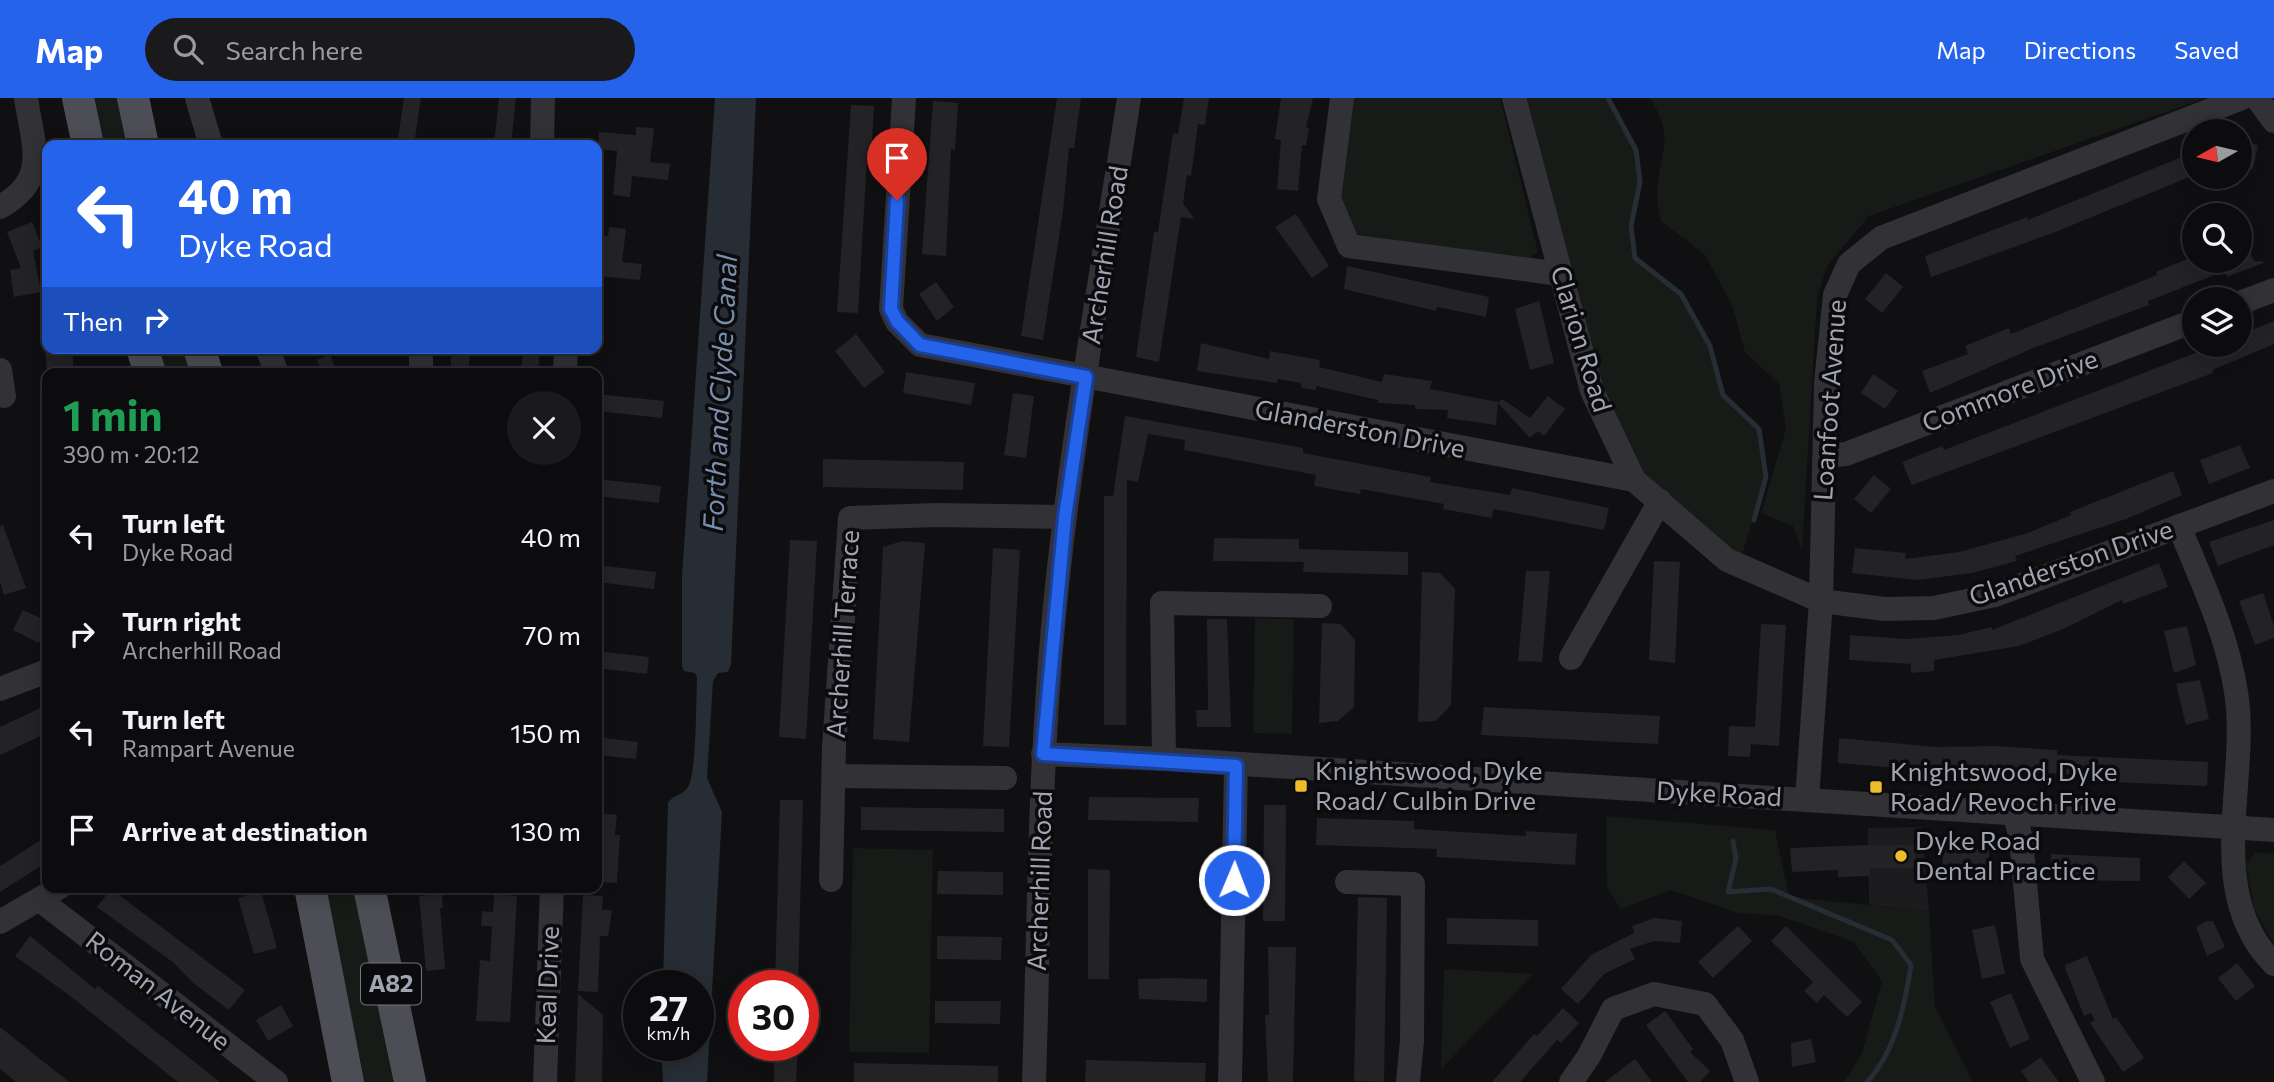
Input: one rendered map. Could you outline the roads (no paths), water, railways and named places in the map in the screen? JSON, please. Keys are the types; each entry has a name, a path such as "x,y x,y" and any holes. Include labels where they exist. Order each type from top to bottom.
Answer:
{"main road":[{"path":"78,98 87,140"},
{"path":"133,98 142,140"},
{"name":"A82","path":"311,893 348,1082"},
{"name":"A82","path":"370,893 410,1082"}],"street":[{"path":"0,207 24,191 35,162 26,98"},
{"path":"197,98 210,140"},
{"path":"541,140 543,98"},
{"name":"Glanderston Drive","path":"904,98 891,309 897,321 920,345 1634,480"},
{"name":"Archerhill Road","path":"1034,1082 1043,754 1065,517 1129,98"},
{"path":"1342,98 1329,199 1349,246 1560,274"},
{"name":"Clarion Road","path":"1514,98 1592,391 1634,480 1727,560 1821,601"},
{"name":"Loanfoot Avenue","path":"1807,799 1821,601 1826,383 1835,295 1849,264 1881,238 2242,98"},
{"path":"2256,98 2274,121"},
{"path":"2252,298 2274,290"},
{"name":"Commore Drive","path":"1825,456 1846,454 2182,326"},
{"path":"0,370 4,396"},
{"name":"Glanderston Drive","path":"1821,601 1885,609 1934,608 1995,595 2274,491"},
{"path":"1571,658 1660,501"},
{"name":"Archerhill Terrace","path":"831,880 834,776 850,518 936,515 1065,517"},
{"path":"2179,526 2229,649 2237,695 2240,752 2234,828 2235,881 2240,905 2265,954 2274,964"},
{"path":"1164,759 1161,603 1320,606"},
{"path":"1,687 42,673"},
{"name":"Dyke Road","path":"1043,754 1164,759 1236,766 1807,799 2274,830"},
{"path":"1230,1082 1236,766"},
{"path":"834,776 1005,778"},
{"path":"2015,814 2021,839 2032,959 2093,1082"},
{"path":"1347,882 1413,884 1412,1041 1408,1082"},
{"path":"0,922 50,893"},
{"name":"Roman Avenue","path":"50,893 276,1082"},
{"name":"Keal Drive","path":"545,1082 552,893"},
{"path":"1571,1082 1613,1009 1654,994 1705,1004 1732,1040 1747,1082"}],"water":[{"name":"Forth and Clyde Canal","path":"715,98 756,98 731,664 728,672 718,673 713,681 707,778 722,812 713,970 663,970 668,803 688,787 695,751 697,677 695,673 684,671 682,666 682,576"},
{"path":"662,1061 708,1061 707,1082 663,1082"}],"waterway":[{"path":"1608,98 1636,150 1640,182 1631,226 1635,258 1681,294 1710,346 1723,395 1759,429 1766,477 1754,520"},
{"path":"1733,841 1736,859 1728,892 1771,889 1892,940 1911,965 1906,996 1892,1042 1877,1070 1867,1082"}],"place":[{"name":"Knightswood, Dyke Road/ Culbin Drive","path":"1301,786"},
{"name":"Knightswood, Dyke Road/ Revoch Frive","path":"1876,787"},
{"name":"Dyke Road Dental Practice","path":"1901,856"}]}
